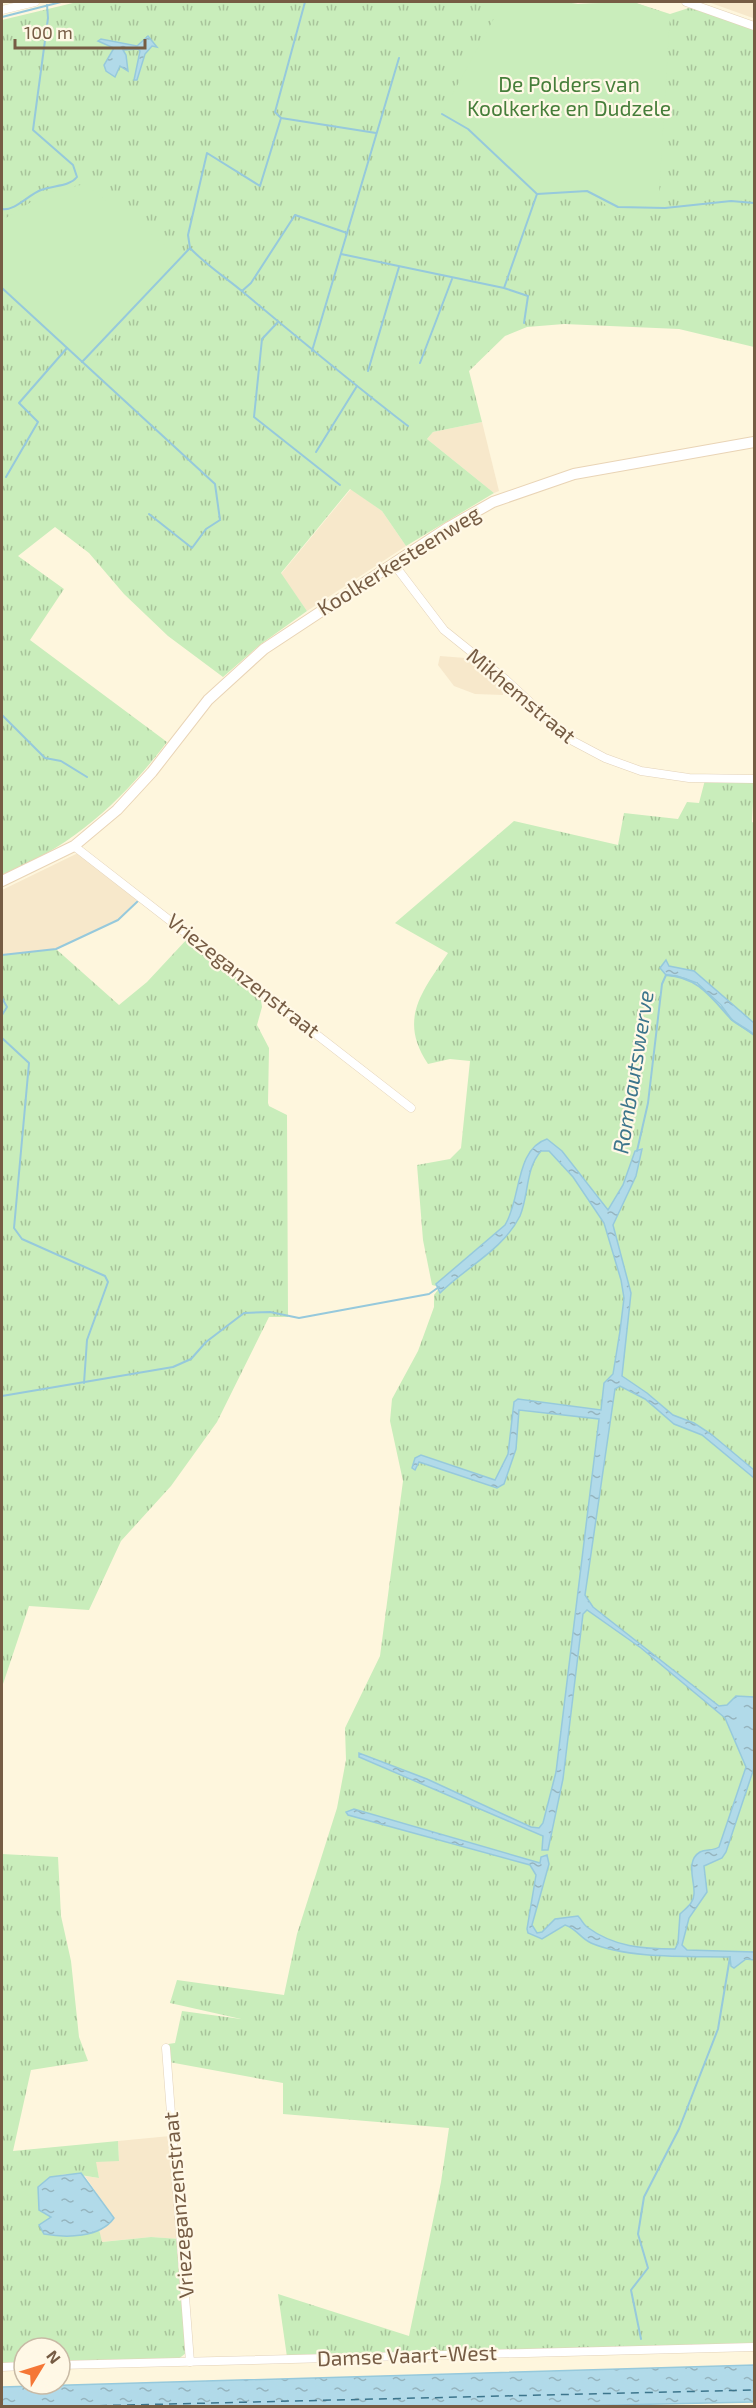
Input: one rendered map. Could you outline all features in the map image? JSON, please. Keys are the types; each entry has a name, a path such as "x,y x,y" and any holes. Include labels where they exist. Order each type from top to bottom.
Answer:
{"main road":[{"name":"Koolkerkesteenweg","path":"2,881 74,846 130,799 208,700 264,649 393,563 493,502 574,474 754,442"}],"street":[{"path":"2,10 35,2"},
{"path":"686,2 754,26"},
{"name":"Mikhemstraat","path":"393,563 444,630 505,679 571,740 605,759 641,771 689,778 754,779"},
{"name":"Vriezeganzenstraat","path":"74,846 411,1108"},
{"name":"Vriezeganzenstraat","path":"166,2048 190,2362"},
{"name":"Damse Vaart-West","path":"72,2366 754,2347"}],"shaded area":[{"path":"708,2 754,2 753,18"},
{"path":"482,422 499,491 494,493 427,439 433,432"},
{"path":"351,489 382,511 406,546 307,611 281,574"},
{"path":"440,656 478,659 505,681 503,695 475,694 454,686 438,665"},
{"path":"78,853 139,898 118,920 56,949 2,955 2,890"},
{"path":"170,2136 180,2239 151,2237 101,2242 99,2229 110,2224 96,2192 85,2176 99,2178 95,2161 119,2161 118,2141"}],"green space":[{"path":"77,2 565,2 578,4 633,2 670,14 695,6 754,28 754,347 679,329 564,324 527,327 505,336 469,371 482,422 433,432 427,439 494,493 406,546 382,511 350,489 281,573 307,611 261,644 223,677 168,636 124,594 89,553 55,527 18,556 64,589 30,640 167,742 132,784 94,820 51,851 2,875 2,20"},
{"name":"De Polders van Koolkerke en Dudzele","path":"503,2 578,4 633,2 670,15 658,211 619,215 587,191 537,194 462,129 440,117"},
{"path":"85,184 185,261 184,265 83,368 2,290 2,213 6,218 45,193"},
{"path":"705,780 754,781 752,822 754,823 754,1023 694,971 666,975 695,984 710,996 733,1021 754,1035 754,2347 287,2357 278,2294 409,2336 441,2182 449,2128 283,2114 283,2083 169,2062 168,2044 175,2043 182,2011 241,2019 170,2003 177,1980 284,1995 297,1934 337,1808 346,1760 345,1728 380,1656 403,1481 390,1421 392,1399 418,1351 434,1307 434,1295 440,1287 432,1285 423,1240 417,1165 450,1159 461,1148 470,1061 450,1059 428,1064 419,1048 414,1019 417,1006 422,993 448,953 395,923 514,821 618,845 624,813 678,819 687,802 699,803"},
{"path":"188,938 260,993 262,1007 257,1025 269,1048 268,1103 269,1106 287,1115 288,1317 269,1317 217,1422 171,1486 121,1541 89,1610 29,1606 2,1687 2,955 56,949 119,1005 147,982"},
{"path":"2,1854 58,1857 61,1916 71,1961 79,2037 88,2061 31,2070 13,2151 118,2141 119,2161 96,2162 99,2178 74,2174 60,2175 38,2187 39,2210 52,2217 40,2225 44,2234 58,2236 79,2235 99,2229 102,2242 151,2237 180,2239 186,2353 177,2360 72,2363 72,2336 12,2336 12,2365 2,2365"}],"water":[{"path":"148,36 157,47 152,46 145,54 137,80 134,80 140,51 138,49 123,50 128,71 120,66 115,77 106,71 104,65 114,48 98,41 101,39 137,46"},
{"path":"666,960 669,966 694,971 754,1023 754,1035 732,1020 721,1005 697,983 666,975 660,968"},
{"path":"547,1139 562,1151 608,1210 623,1185 635,1151 642,1149 636,1176 613,1225 631,1293 622,1376 673,1415 694,1423 711,1434 754,1470 754,1478 702,1435 674,1424 645,1399 620,1386 615,1389 585,1595 593,1607 719,1706 727,1705 736,1696 754,1697 754,1768 726,1852 722,1858 704,1866 707,1892 689,1918 682,1945 687,1950 754,1952 754,1960 746,1959 734,1968 731,1966 730,1957 659,1956 606,1948 587,1941 565,1925 542,1939 528,1933 527,1929 536,1875 530,1865 348,1815 346,1812 354,1809 540,1863 541,1857 547,1855 549,1864 532,1925 537,1933 542,1932 555,1919 578,1916 597,1934 618,1943 629,1946 675,1949 678,1943 680,1914 694,1897 693,1861 700,1852 719,1847 746,1767 725,1718 641,1648 587,1610 583,1614 563,1779 548,1850 542,1850 543,1836 359,1757 359,1753 427,1779 531,1827 539,1828 543,1823 556,1772 599,1419 519,1410 516,1449 504,1484 497,1488 419,1462 415,1470 412,1468 415,1458 421,1455 495,1480 508,1454 514,1402 518,1399 601,1410 604,1383 613,1374 620,1331 624,1298 621,1280 604,1223 573,1177 549,1151 541,1151 536,1158 520,1216 504,1239 440,1293 436,1284 505,1225 529,1153"},
{"path":"81,2173 114,2218 108,2225 92,2233 72,2236 44,2234 39,2225 51,2217 39,2210 38,2187 50,2177"},
{"path":"754,2365 754,2402 568,2406 2,2406 2,2387 12,2387 12,2396 72,2396 72,2385"}],"waterway":[{"path":"2,17 61,2"},
{"path":"305,2 275,112 281,118 376,133"},
{"path":"2,209 12,208 36,192 65,184 77,177 73,165 33,130 48,18 47,5"},
{"path":"312,351 399,58"},
{"path":"442,114 468,129 537,194 587,191 618,207 665,208 731,201 754,203"},
{"path":"190,248 188,235 207,153 260,186 281,118"},
{"path":"524,323 528,296 504,288 537,194"},
{"path":"242,291 251,283 295,215 347,233"},
{"path":"82,362 190,248 408,426"},
{"path":"341,254 504,288"},
{"path":"368,371 399,267"},
{"path":"420,363 452,279"},
{"path":"2,288 215,484 220,520 206,529 192,548 149,514"},
{"path":"277,323 262,339 254,417 340,485"},
{"path":"6,477 38,422 19,403 67,348"},
{"path":"316,452 357,386"},
{"path":"2,715 45,758 61,761 87,777"},
{"path":"2,955 56,949 118,920 139,900"},
{"name":"Rombautswerve","path":"637,1151 648,1103 662,984 666,975 695,984 710,996 733,1021 754,1035"},
{"path":"2,998 7,1007 2,1015"},
{"path":"2,1038 29,1063 14,1228 22,1239 105,1276 108,1282 87,1340 84,1383"},
{"name":"Rombautswerve","path":"2,1396 173,1367 191,1359 206,1342 244,1313 270,1312 299,1318 429,1294 439,1287"},
{"path":"641,2339 631,2290 648,2268 638,2234 644,2197 679,2129 718,2029 730,1957"}],"ferry route":[{"path":"85,2406 754,2390"}]}
